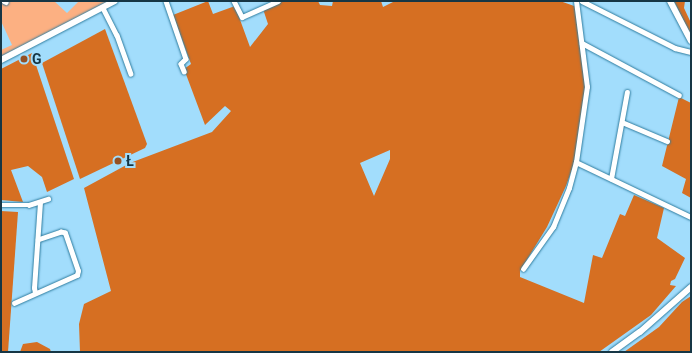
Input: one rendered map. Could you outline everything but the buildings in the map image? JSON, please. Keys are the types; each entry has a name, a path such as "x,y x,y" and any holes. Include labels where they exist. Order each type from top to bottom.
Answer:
{"street":[{"path":"1,60 115,1"},
{"path":"166,1 186,59 181,64 184,71"},
{"path":"234,1 242,17 278,1"},
{"path":"523,269 552,227 569,188 576,162 587,94 587,68 576,1"},
{"path":"582,1 675,48 691,52"},
{"path":"670,1 691,41"},
{"path":"103,8 117,35 131,74"},
{"path":"582,44 679,95"},
{"path":"611,179 628,92"},
{"path":"622,122 667,141"},
{"path":"576,162 691,217"},
{"path":"1,205 40,203 48,199"},
{"path":"35,293 34,288 40,203"},
{"path":"14,303 77,275 78,271 65,234 62,232 38,240"},
{"path":"612,352 640,332 690,289"}],"shaded area":[{"path":"1,1 54,1 67,13 79,1 107,2 1,57 1,50 12,45 1,21"},
{"path":"208,1 213,14 235,6 250,47 268,24 263,9 280,1 318,1 320,5 332,6 333,1 381,1 383,7 395,1 560,1 577,7 588,83 575,161 566,186 547,227 520,271 520,277 584,303 593,255 602,258 620,214 625,216 634,195 664,208 657,238 685,258 675,279 671,281 670,285 676,286 651,315 599,352 80,352 79,324 84,304 111,291 84,188 130,163 212,132 231,111 225,106 205,125 184,69 191,64 173,15","holes":["390,150 390,159 374,196 360,163"]},
{"path":"674,1 685,1 684,8 691,23 691,31 689,32"},
{"path":"105,29 147,144 145,148 80,179 42,63"},
{"path":"32,53 74,179 47,192 42,177 28,166 11,170 23,202 1,200 1,69"},
{"path":"679,97 691,103 691,198 682,193 686,179 662,166"},
{"path":"1,211 18,212 8,352 1,352"},
{"path":"691,296 691,352 624,352 659,327 682,302"},
{"path":"37,342 50,349 51,352 20,352 23,344"}],"place":[{"name":"G","path":"24,59"},
{"name":"Ł","path":"118,161"}]}
